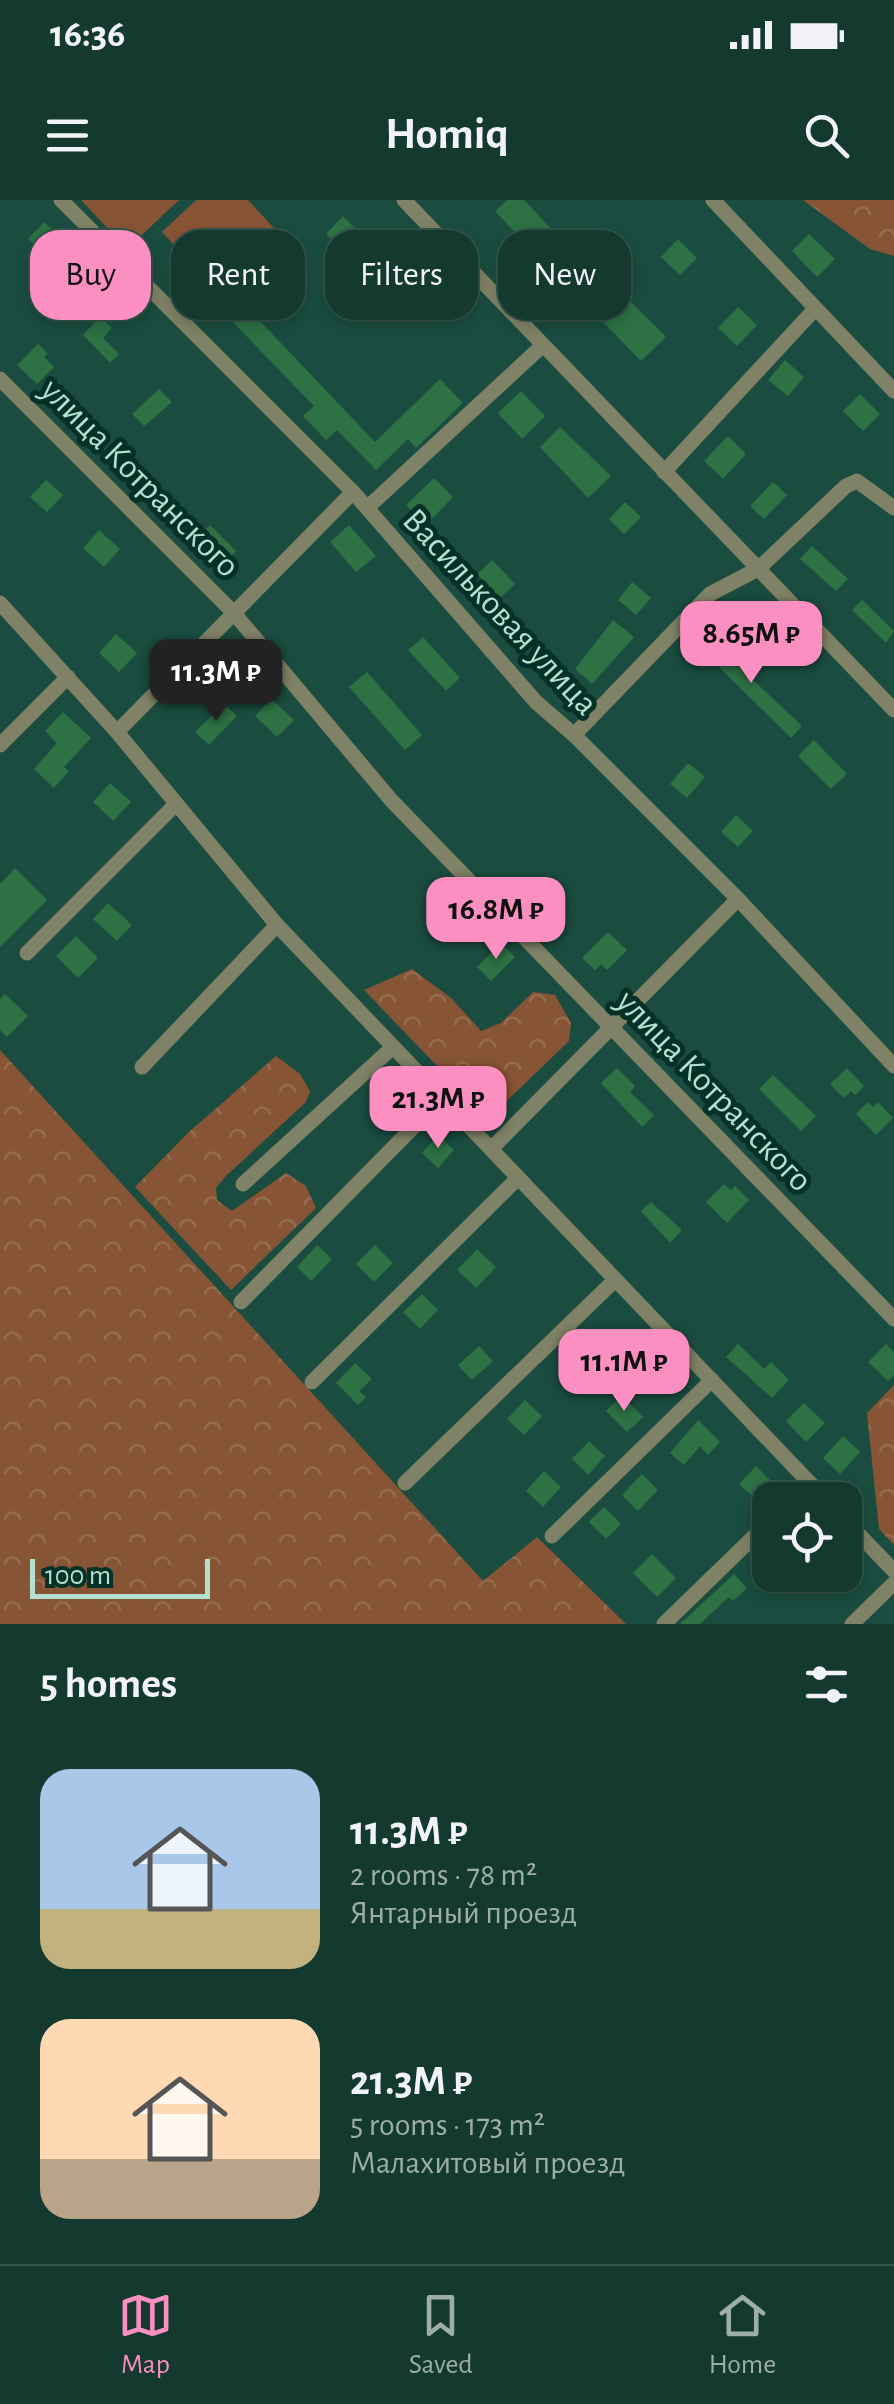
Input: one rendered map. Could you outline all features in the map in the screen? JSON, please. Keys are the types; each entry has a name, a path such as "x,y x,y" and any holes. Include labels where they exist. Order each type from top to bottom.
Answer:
{"street":[{"name":"Васильковая улица","path":"61,200 353,492 536,702 738,899 894,1066"},
{"path":"404,200 894,710"},
{"path":"713,200 894,391"},
{"path":"664,472 815,310"},
{"path":"366,508 542,346"},
{"name":"улица Котранского","path":"0,379 233,612 392,800 894,1319"},
{"path":"574,735 710,594 758,569 846,486 858,481 894,508"},
{"path":"117,732 353,492"},
{"path":"0,602 117,732 277,925 810,1482"},
{"path":"0,745 68,677"},
{"path":"27,953 176,804"},
{"path":"491,1149 738,899"},
{"path":"142,1068 277,925"},
{"path":"243,1184 393,1046"},
{"path":"241,1302 442,1098"},
{"path":"312,1382 518,1178"},
{"path":"405,1483 614,1280"},
{"path":"552,1536 712,1380"},
{"path":"664,1624 752,1538"},
{"path":"862,1538 894,1571"},
{"path":"852,1624 894,1584"}],"green space":[{"path":"81,200 179,200 147,230 109,230"},
{"path":"196,200 248,200 275,229 171,230 171,242 162,232"},
{"path":"803,200 894,200 894,256 870,249"},
{"path":"412,969 451,998 481,1031 501,1023 533,992 555,995 571,1023 569,1041 488,1119 364,990"},
{"path":"0,1050 483,1581 537,1537 626,1624 0,1624"},
{"path":"276,1056 300,1074 310,1091 306,1102 226,1176 216,1188 217,1200 232,1211 286,1173 306,1186 316,1208 231,1290 135,1187 189,1132"},
{"path":"894,1385 894,1545 879,1529 867,1413"}],"building":[{"path":"507,200 524,200 552,230 513,230 495,211"},
{"path":"343,216 357,230 330,230"},
{"path":"44,222 53,230 36,230"},
{"path":"809,234 835,259 817,277 792,251"},
{"path":"678,239 697,258 680,275 661,257"},
{"path":"631,302 666,337 641,361 603,322 631,320"},
{"path":"738,307 757,325 737,346 718,328"},
{"path":"97,320 103,320 112,328 103,338 119,354 110,363 83,335"},
{"path":"231,320 259,320 375,442 440,379 463,403 416,448 408,439 376,470 337,430 326,440 303,416 314,406"},
{"path":"38,344 54,367 37,384 17,365"},
{"path":"785,360 804,377 788,396 768,380"},
{"path":"159,389 172,402 144,426 132,414"},
{"path":"521,391 545,416 522,439 498,413"},
{"path":"860,394 880,414 863,431 843,411"},
{"path":"560,427 611,476 588,498 540,447"},
{"path":"728,436 746,454 723,479 704,461"},
{"path":"434,478 453,497 426,525 406,505"},
{"path":"46,480 63,495 47,512 30,497"},
{"path":"773,482 787,495 764,519 750,506"},
{"path":"625,502 641,517 624,534 609,519"},
{"path":"210,525 236,551 221,567 194,541"},
{"path":"349,525 376,556 356,572 330,542"},
{"path":"99,530 120,549 104,567 83,548"},
{"path":"812,546 848,579 836,591 800,559"},
{"path":"492,560 515,584 500,598 477,574"},
{"path":"632,582 651,598 636,615 618,600"},
{"path":"862,600 894,631 886,643 852,610"},
{"path":"613,620 634,637 592,684 575,669"},
{"path":"116,634 137,653 119,672 99,653"},
{"path":"423,637 460,678 446,691 408,650"},
{"path":"719,638 755,674 751,678 802,726 791,738 705,653"},
{"path":"367,672 422,735 405,750 349,687"},
{"path":"271,699 294,720 277,737 255,716"},
{"path":"224,704 237,716 209,745 195,732"},
{"path":"63,712 91,738 64,767 69,771 54,788 34,769 57,743 45,731"},
{"path":"814,740 847,774 831,789 798,756"},
{"path":"688,763 705,777 687,798 670,784"},
{"path":"110,783 131,802 113,821 93,802"},
{"path":"736,815 753,831 738,847 721,832"},
{"path":"15,868 47,900 0,947 0,884"},
{"path":"545,890 565,908 548,926 529,907"},
{"path":"108,903 132,925 117,941 93,919"},
{"path":"608,932 627,950 607,970 601,964 595,970 582,958"},
{"path":"76,936 98,958 78,978 56,956"},
{"path":"501,943 515,957 491,981 477,967"},
{"path":"5,994 28,1016 7,1037 0,1030 0,999"},
{"path":"617,1068 635,1086 630,1092 654,1115 642,1127 601,1083"},
{"path":"847,1068 864,1086 855,1095 851,1091 844,1098 830,1084"},
{"path":"773,1075 816,1116 801,1131 759,1089"},
{"path":"723,1089 744,1110 730,1124 709,1103"},
{"path":"868,1102 873,1107 878,1102 893,1118 876,1135 856,1114"},
{"path":"438,1135 454,1150 438,1168 422,1153"},
{"path":"724,1184 731,1190 735,1186 749,1200 727,1223 706,1202"},
{"path":"651,1202 682,1230 670,1243 641,1211"},
{"path":"317,1245 332,1259 311,1281 297,1267"},
{"path":"375,1245 393,1263 374,1282 356,1264"},
{"path":"477,1249 496,1267 476,1288 457,1270"},
{"path":"422,1294 438,1310 420,1329 403,1312"},
{"path":"738,1344 764,1369 771,1362 789,1380 772,1398 726,1357"},
{"path":"886,1344 894,1352 894,1375 888,1381 868,1362"},
{"path":"479,1346 493,1361 472,1380 458,1365"},
{"path":"574,1347 592,1363 577,1380 559,1364"},
{"path":"651,1353 674,1373 659,1390 637,1370"},
{"path":"355,1363 372,1379 359,1391 366,1397 358,1405 336,1383"},
{"path":"622,1395 643,1417 627,1432 606,1411"},
{"path":"525,1400 542,1416 524,1435 507,1419"},
{"path":"804,1403 825,1423 806,1442 786,1421"},
{"path":"698,1420 720,1442 708,1455 700,1446 684,1465 670,1453"},
{"path":"843,1436 860,1452 840,1474 823,1458"},
{"path":"589,1441 605,1456 588,1475 572,1459"},
{"path":"756,1466 772,1482 752,1482 752,1496 739,1484"},
{"path":"544,1471 561,1487 543,1507 526,1491"},
{"path":"642,1474 658,1490 638,1511 622,1495"},
{"path":"604,1507 621,1524 606,1539 589,1522"},
{"path":"652,1554 676,1578 657,1597 633,1573"},
{"path":"734,1574 747,1588 733,1601 729,1597 700,1624 680,1624"}]}
